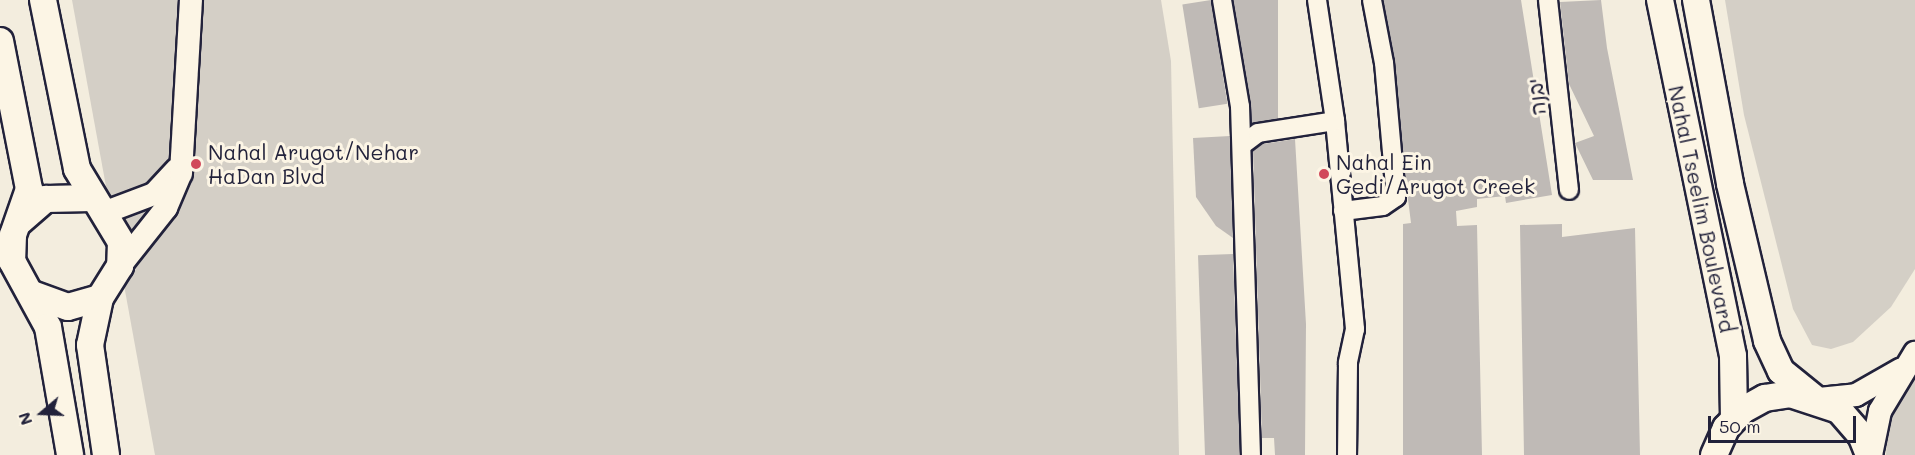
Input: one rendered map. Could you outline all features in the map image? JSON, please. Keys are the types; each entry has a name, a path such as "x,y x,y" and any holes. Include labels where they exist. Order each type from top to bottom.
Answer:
{"main road":[{"path":"43,0 77,169 121,242 120,266 100,298 90,345 106,455"},
{"name":"Nahal Tseelim Boulevard","path":"1660,0 1733,356 1734,419"},
{"name":"Nahal Tseelim Boulevard","path":"1696,0 1764,330 1781,371 1816,398 1848,417 1870,455"},
{"path":"0,40 29,189 18,223 12,261 32,294 50,333 70,455"},
{"path":"18,223 46,199 99,205"},
{"path":"32,294 68,307 100,298"},
{"path":"1714,455 1734,419 1765,398 1816,398"}],"street":[{"path":"120,266 166,208 183,159 192,41 191,0"},
{"path":"192,41 200,0"},
{"path":"1222,0 1242,145 1251,455"},
{"path":"1317,0 1335,121 1355,329 1348,363 1347,455"},
{"path":"1343,211 1383,206 1396,197 1384,63 1372,0"},
{"name":"יבנה","path":"1548,0 1569,189"},
{"path":"1242,145 1258,133 1335,121"},
{"path":"99,205 154,195 183,159"},
{"path":"1816,398 1865,392 1911,359"},
{"path":"1870,455 1880,411 1911,359"}],"shaded area":[{"path":"72,0 1161,0 1171,61 1179,455 155,455"},
{"path":"1725,0 1915,0 1915,269 1891,307 1853,342 1831,349 1812,345 1793,309 1744,115"},
{"path":"1915,362 1915,455 1886,455 1889,406"}],"building":[{"path":"1211,0 1227,104 1199,108 1182,5"},
{"path":"1233,0 1278,0 1278,125 1233,125"},
{"path":"1383,0 1521,0 1552,195 1506,203 1505,196 1477,199 1477,207 1456,211 1457,226 1477,225 1482,455 1403,455 1403,224 1411,223"},
{"path":"1601,0 1607,48 1633,180 1593,180 1575,143 1594,136 1569,84 1560,2"},
{"path":"1230,136 1233,238 1216,226 1196,197 1193,138"},
{"path":"1295,139 1306,324 1305,455 1275,455 1274,438 1262,438 1253,151 1263,144"},
{"path":"1562,224 1562,237 1635,228 1640,455 1524,455 1520,225"},
{"path":"1233,254 1240,455 1205,455 1198,255"}],"place":[{"name":"Nahal Arugot/Nehar HaDan Blvd","path":"196,164"},
{"name":"Nahal Ein Gedi/Arugot Creek","path":"1324,174"}]}
